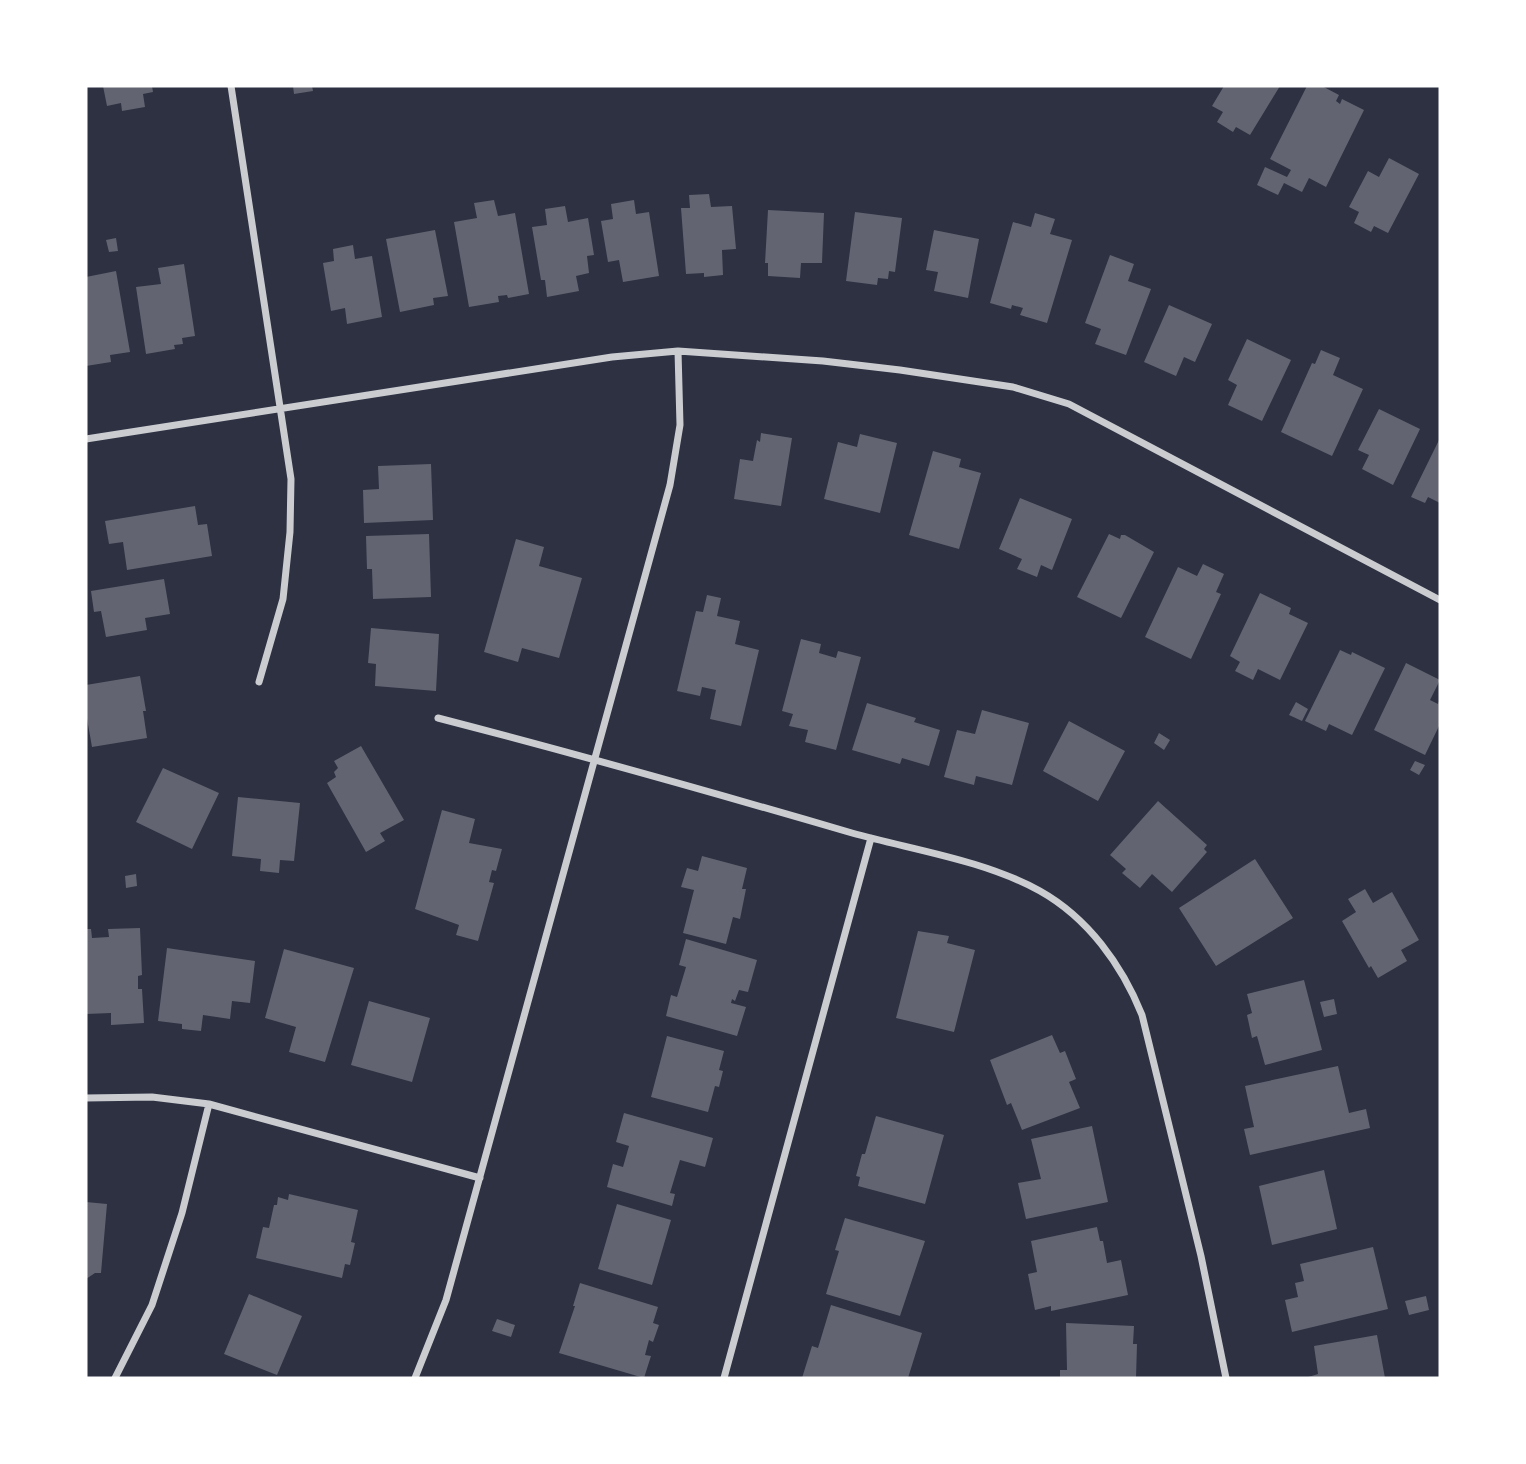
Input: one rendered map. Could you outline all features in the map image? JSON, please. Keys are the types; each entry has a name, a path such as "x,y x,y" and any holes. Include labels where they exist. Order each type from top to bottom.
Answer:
{"street":[{"path":"231,86 291,479 290,532 283,599 259,682"},
{"path":"415,1378 446,1300 481,1178 670,485 680,425 678,351"},
{"path":"86,439 612,357 678,351 900,370 1013,387 1069,404 1440,600"},
{"path":"438,718 999,872 1040,891 1060,904 1095,936 1110,954 1142,1016 1201,1256 1226,1378"},
{"path":"724,1378 871,838"},
{"path":"86,1098 152,1097 209,1104 481,1178"},
{"path":"115,1378 152,1305 182,1213 209,1104"}],"building":[{"path":"103,86 152,86 153,92 143,94 145,107 122,111 121,103 107,106"},
{"path":"293,86 312,86 313,91 294,94"},
{"path":"1224,86 1280,86 1250,135 1236,127 1233,132 1217,122 1223,112 1212,106"},
{"path":"1307,86 1322,86 1339,95 1336,101 1340,104 1342,99 1364,110 1326,187 1309,178 1302,192 1284,183 1278,195 1257,185 1265,167 1287,177 1291,170 1270,159"},
{"path":"1389,158 1419,174 1388,233 1374,226 1371,232 1354,223 1359,212 1349,207 1368,171 1379,177"},
{"path":"709,194 711,207 732,206 736,249 722,250 723,275 704,277 704,273 686,274 681,208 690,208 689,195"},
{"path":"494,200 498,216 515,213 529,294 508,298 507,295 498,296 499,302 469,307 454,222 477,218 474,203"},
{"path":"634,200 636,214 649,212 659,276 623,282 619,260 608,262 601,221 613,219 611,204"},
{"path":"565,206 568,222 588,218 594,255 587,256 589,273 576,276 579,291 547,297 545,280 541,280 532,227 547,225 545,209"},
{"path":"768,210 824,213 822,263 801,263 800,278 768,276 768,263 765,263"},
{"path":"855,212 902,218 895,272 889,271 888,279 878,278 877,285 846,281"},
{"path":"1035,213 1055,219 1050,234 1072,240 1047,323 1020,315 1023,308 1012,305 1011,309 990,303 1013,222 1031,227"},
{"path":"435,230 448,296 433,298 434,305 400,312 386,239"},
{"path":"934,230 979,239 968,298 934,291 938,272 926,270"},
{"path":"116,238 118,251 109,252 106,240"},
{"path":"353,245 355,259 372,256 382,317 347,324 345,308 331,311 323,263 334,261 333,249"},
{"path":"1110,255 1134,264 1128,281 1151,289 1126,355 1095,344 1101,329 1085,323"},
{"path":"184,264 195,336 182,338 183,344 174,345 175,349 146,354 136,287 161,284 158,268"},
{"path":"116,271 130,352 110,355 111,362 86,366 86,277"},
{"path":"1169,305 1212,324 1195,362 1184,357 1176,376 1144,362"},
{"path":"1247,339 1291,360 1262,421 1228,405 1237,385 1228,380"},
{"path":"1321,350 1340,358 1333,375 1363,389 1332,456 1281,432 1312,363 1315,364"},
{"path":"1379,409 1420,429 1393,485 1362,469 1369,455 1358,450"},
{"path":"761,433 792,438 781,506 734,499 740,459 753,461"},
{"path":"860,434 897,443 880,513 824,499 838,442 857,447"},
{"path":"1440,438 1440,503 1428,497 1425,503 1411,497"},
{"path":"933,451 961,459 959,467 981,473 959,549 909,535"},
{"path":"431,464 433,520 364,523 363,490 379,489 378,466"},
{"path":"1020,498 1072,519 1052,570 1041,565 1037,577 1017,569 1022,559 999,549"},
{"path":"195,506 198,525 207,524 212,556 127,570 123,542 109,544 105,521"},
{"path":"429,534 431,597 373,599 372,569 367,569 366,536"},
{"path":"1109,534 1120,539 1121,535 1125,535 1154,552 1121,618 1077,597"},
{"path":"516,539 544,547 539,566 582,578 559,658 522,648 518,662 484,652"},
{"path":"1203,564 1224,574 1216,592 1221,594 1191,659 1145,637 1178,567 1197,576"},
{"path":"164,579 170,614 145,618 147,630 106,637 101,611 94,612 91,591"},
{"path":"1260,593 1291,608 1289,614 1308,623 1280,680 1258,669 1253,680 1235,671 1240,662 1230,656"},
{"path":"707,595 721,598 717,616 740,621 735,644 759,650 741,726 710,719 716,690 702,687 700,696 677,691 696,611 703,612"},
{"path":"371,628 439,634 436,691 375,686 376,664 368,663"},
{"path":"801,639 821,644 819,653 836,658 838,651 861,657 836,750 805,742 808,730 789,726 793,714 782,711"},
{"path":"1340,650 1351,655 1352,652 1385,668 1352,735 1329,724 1326,731 1305,721"},
{"path":"1406,663 1440,680 1430,700 1438,704 1440,699 1440,724 1425,755 1374,730"},
{"path":"140,676 147,738 92,747 86,713 86,685"},
{"path":"1296,702 1308,709 1302,721 1289,715"},
{"path":"867,703 916,718 914,722 940,730 929,766 902,758 900,764 852,750"},
{"path":"982,710 1029,723 1012,785 976,776 974,785 944,777 957,730 975,734"},
{"path":"1069,721 1125,751 1098,801 1043,771"},
{"path":"1159,733 1170,740 1164,750 1154,743"},
{"path":"361,746 404,820 380,833 385,841 366,852 327,783 336,777 334,772 338,768 334,761"},
{"path":"1415,761 1425,765 1419,775 1410,770"},
{"path":"163,768 219,793 192,849 136,822"},
{"path":"238,797 300,803 294,861 280,860 279,873 260,871 261,859 232,856"},
{"path":"1158,801 1207,845 1204,849 1207,852 1172,892 1152,874 1140,888 1122,873 1126,869 1110,855"},
{"path":"442,810 475,819 469,843 502,849 496,871 492,870 489,882 494,883 478,941 456,935 459,925 415,909"},
{"path":"702,856 747,868 740,919 733,917 726,944 683,933 694,890 681,887 687,868 698,871"},
{"path":"1255,859 1293,918 1216,966 1179,908"},
{"path":"136,874 137,886 126,888 125,876"},
{"path":"1365,889 1373,903 1392,892 1419,940 1401,950 1407,961 1378,978 1371,966 1369,968 1342,921 1356,912 1348,899"},
{"path":"140,928 142,975 138,976 138,989 142,989 144,1023 111,1025 111,1013 86,1014 86,929 91,929 92,938 109,937 108,929"},
{"path":"918,931 949,936 947,943 975,950 954,1032 896,1018"},
{"path":"686,939 757,960 748,992 739,990 735,1001 732,999 731,1003 746,1007 737,1036 666,1016 671,995 677,997 686,967 679,965"},
{"path":"167,948 255,961 250,1003 232,1001 230,1019 203,1015 201,1031 182,1029 182,1024 158,1021"},
{"path":"284,949 354,968 325,1062 289,1052 296,1027 265,1018"},
{"path":"1304,980 1322,1050 1265,1065 1257,1036 1252,1038 1247,1015 1252,1013 1247,994"},
{"path":"1334,999 1337,1014 1324,1017 1320,1002"},
{"path":"369,1001 430,1018 412,1082 351,1065"},
{"path":"1052,1035 1060,1053 1065,1051 1076,1079 1069,1082 1080,1108 1022,1130 1011,1103 1007,1105 990,1060"},
{"path":"667,1036 724,1051 719,1070 723,1071 719,1087 715,1086 708,1112 651,1097"},
{"path":"1338,1066 1349,1113 1366,1109 1370,1128 1250,1155 1244,1129 1254,1127 1245,1086"},
{"path":"624,1113 713,1138 705,1167 680,1160 670,1193 675,1194 672,1206 607,1187 613,1164 623,1167 629,1146 616,1142"},
{"path":"876,1116 944,1135 925,1204 858,1186 860,1177 856,1176"},
{"path":"1092,1126 1108,1202 1026,1219 1018,1183 1041,1179 1031,1139"},
{"path":"1324,1170 1337,1229 1272,1245 1259,1186"},
{"path":"289,1194 358,1210 351,1242 355,1243 350,1265 345,1264 342,1278 256,1258 263,1227 269,1228 278,1197 288,1200"},
{"path":"86,1202 107,1204 101,1273 95,1273 86,1279"},
{"path":"617,1204 671,1220 652,1285 598,1269"},
{"path":"845,1218 925,1241 900,1316 826,1294 839,1251 835,1250"},
{"path":"1097,1227 1107,1263 1121,1260 1128,1295 1051,1311 1051,1306 1035,1310 1028,1274 1037,1272 1031,1241"},
{"path":"1373,1247 1388,1309 1292,1332 1285,1300 1298,1297 1295,1283 1304,1281 1300,1264"},
{"path":"580,1283 658,1307 653,1323 659,1325 653,1342 649,1340 645,1355 651,1356 644,1378 559,1353"},
{"path":"249,1294 302,1316 277,1375 224,1354"},
{"path":"1426,1296 1429,1310 1409,1315 1405,1301"},
{"path":"831,1305 922,1333 908,1378 802,1378 812,1346 818,1348"},
{"path":"497,1319 515,1325 511,1337 492,1331"},
{"path":"1066,1323 1134,1326 1133,1344 1137,1344 1136,1378 1060,1378 1060,1370 1067,1370"},
{"path":"1377,1335 1385,1378 1305,1378 1318,1374 1314,1346"}]}
